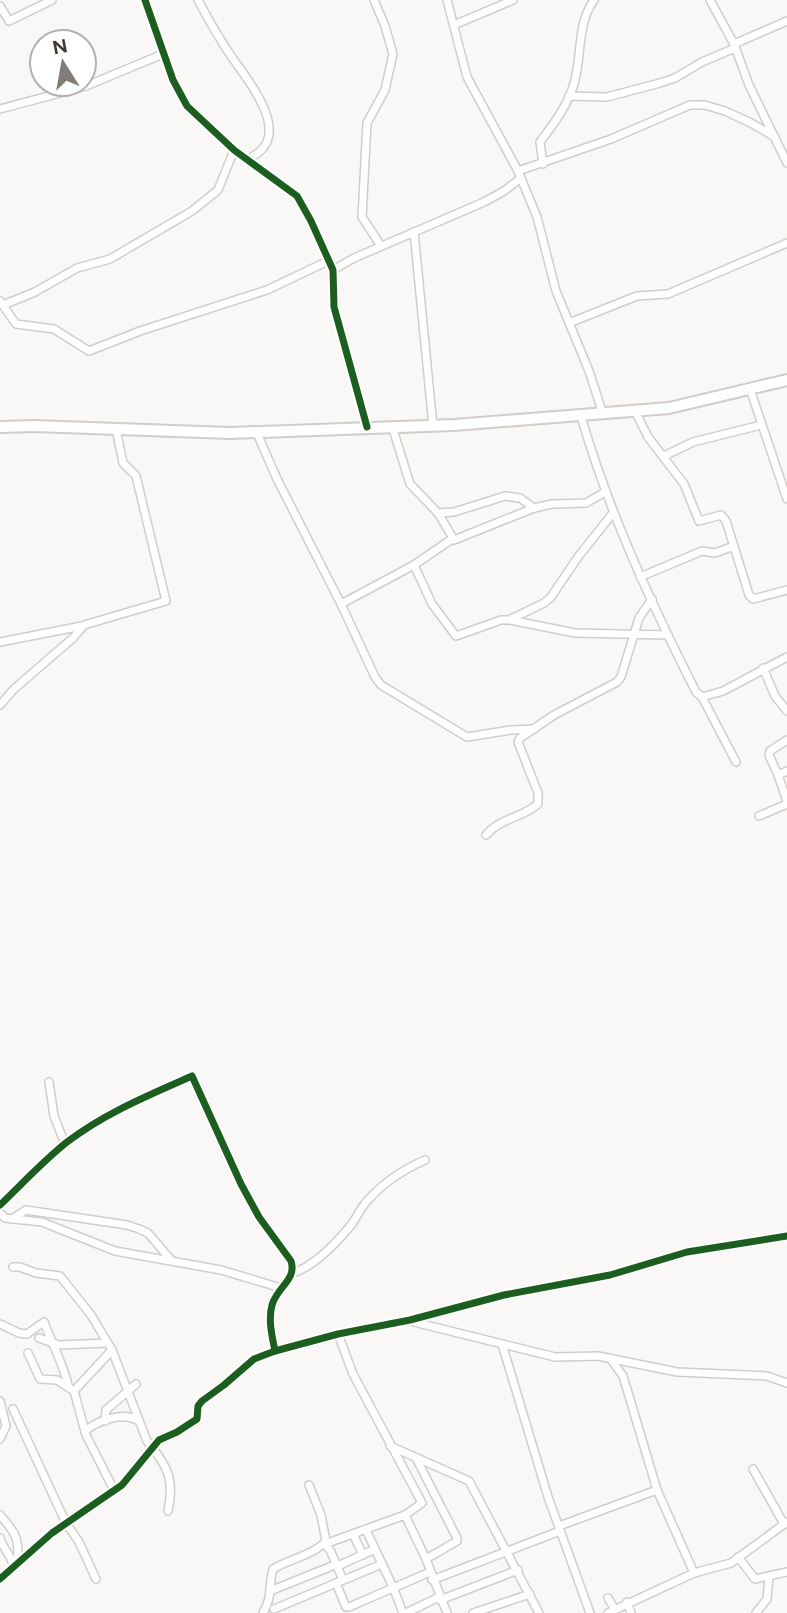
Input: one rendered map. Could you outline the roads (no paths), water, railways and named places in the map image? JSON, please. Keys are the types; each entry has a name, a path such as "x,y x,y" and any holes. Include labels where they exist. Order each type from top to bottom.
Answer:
{"main road":[{"path":"0,427 230,433 433,426 685,406 787,380"}],"street":[{"path":"0,6 9,21 38,3 52,0"},
{"path":"145,0 163,54 187,106 233,150 297,196 311,221 333,270 334,307 367,427"},
{"path":"198,0 246,75 267,118 269,134 266,143 260,152 247,160"},
{"path":"374,0 393,54 386,90 367,123 362,217 381,246"},
{"path":"447,0 467,77 520,174 537,216 556,291 589,371 603,414"},
{"path":"454,25 513,0"},
{"path":"543,163 540,142 558,120 569,96 577,69 583,20 594,0"},
{"path":"710,0 787,163"},
{"path":"569,96 607,97 675,78 787,21"},
{"path":"0,110 86,86 163,54"},
{"path":"333,270 381,246 484,202 504,191 520,174 543,163 611,139 690,105 725,111 751,122 775,137"},
{"path":"233,150 218,190 192,211 110,259 77,268 35,292 1,303 16,324 54,329 89,351 140,331 267,290 328,261"},
{"path":"414,233 433,426"},
{"path":"569,323 637,296 668,294 787,243"},
{"path":"750,389 786,494"},
{"path":"635,411 648,437 684,484 699,521 721,515 729,528 749,595 753,599 787,590"},
{"path":"581,416 605,492 640,577 696,692 702,697 736,762"},
{"path":"664,456 693,442 761,425"},
{"path":"392,426 410,484 438,513 452,539"},
{"path":"0,642 82,626 166,601 136,475 123,463 116,429"},
{"path":"256,431 277,480 381,685 467,737 534,729"},
{"path":"341,604 414,565 452,539 458,540 534,508 552,504 586,503 605,492"},
{"path":"438,513 454,512 505,496 520,498 534,508"},
{"path":"510,620 551,597 613,513"},
{"path":"640,577 702,551 715,553 734,546"},
{"path":"414,565 432,604 453,634 460,636 501,620 575,633 668,635"},
{"path":"486,835 500,822 538,804 538,793 519,741 526,733 617,682 621,677 633,634 644,609 652,599"},
{"path":"0,705 14,689 73,638 82,626"},
{"path":"702,697 723,691 787,657"},
{"path":"763,668 775,696 787,711"},
{"path":"759,816 787,802 769,755 770,751 787,740"},
{"path":"778,775 787,771"},
{"path":"0,1205 65,1144 108,1116 192,1076 240,1184 259,1217 291,1261 293,1273"},
{"path":"49,1082 54,1116 65,1144"},
{"path":"275,1351 271,1315 272,1305 281,1288 293,1273 306,1267 347,1230 365,1203 384,1184 403,1170 425,1160"},
{"path":"12,1219 26,1210 127,1225 148,1233 171,1260"},
{"path":"0,1213 5,1218 52,1226 115,1251 221,1270 281,1288"},
{"path":"0,1578 66,1523 122,1485 159,1440 197,1419 198,1406 202,1401 254,1359 338,1334 410,1320 503,1295 610,1275 687,1252 787,1236"},
{"path":"13,1267 60,1276 91,1315 109,1347 147,1441 158,1452 169,1473 168,1511"},
{"path":"410,1320 555,1357 583,1355 677,1372 756,1375 787,1382"},
{"path":"0,1324 27,1334 44,1322 51,1342 61,1358 85,1431 114,1490"},
{"path":"263,1613 270,1600 273,1569 325,1544 405,1515 422,1503 353,1374 338,1334"},
{"path":"39,1338 60,1345 109,1347"},
{"path":"502,1344 559,1529 588,1612"},
{"path":"71,1388 109,1347"},
{"path":"28,1353 40,1379 57,1380 71,1388"},
{"path":"610,1358 623,1376 657,1490 694,1573"},
{"path":"105,1420 106,1409 136,1384"},
{"path":"0,1401 6,1426 0,1438"},
{"path":"13,1409 66,1523 79,1542 96,1579"},
{"path":"85,1431 95,1423 128,1416 140,1422"},
{"path":"390,1446 469,1481 540,1613"},
{"path":"415,1458 457,1541 426,1559"},
{"path":"608,1598 611,1611 694,1573 731,1563 785,1523 753,1469"},
{"path":"407,1479 422,1471"},
{"path":"309,1485 321,1515 327,1539 325,1544 337,1565 346,1607 393,1587 508,1551 657,1490"},
{"path":"405,1515 447,1613"},
{"path":"0,1516 18,1538 15,1565"},
{"path":"366,1530 404,1613 518,1570"},
{"path":"354,1534 363,1555"},
{"path":"1,1542 15,1565"},
{"path":"1,1542 19,1547"},
{"path":"270,1591 375,1549"},
{"path":"738,1557 755,1579 787,1572"},
{"path":"270,1600 276,1611 382,1564"},
{"path":"756,1613 767,1599 769,1576"},
{"path":"473,1613 530,1594"},
{"path":"627,1602 631,1613"},
{"path":"354,1605 360,1613"}]}
